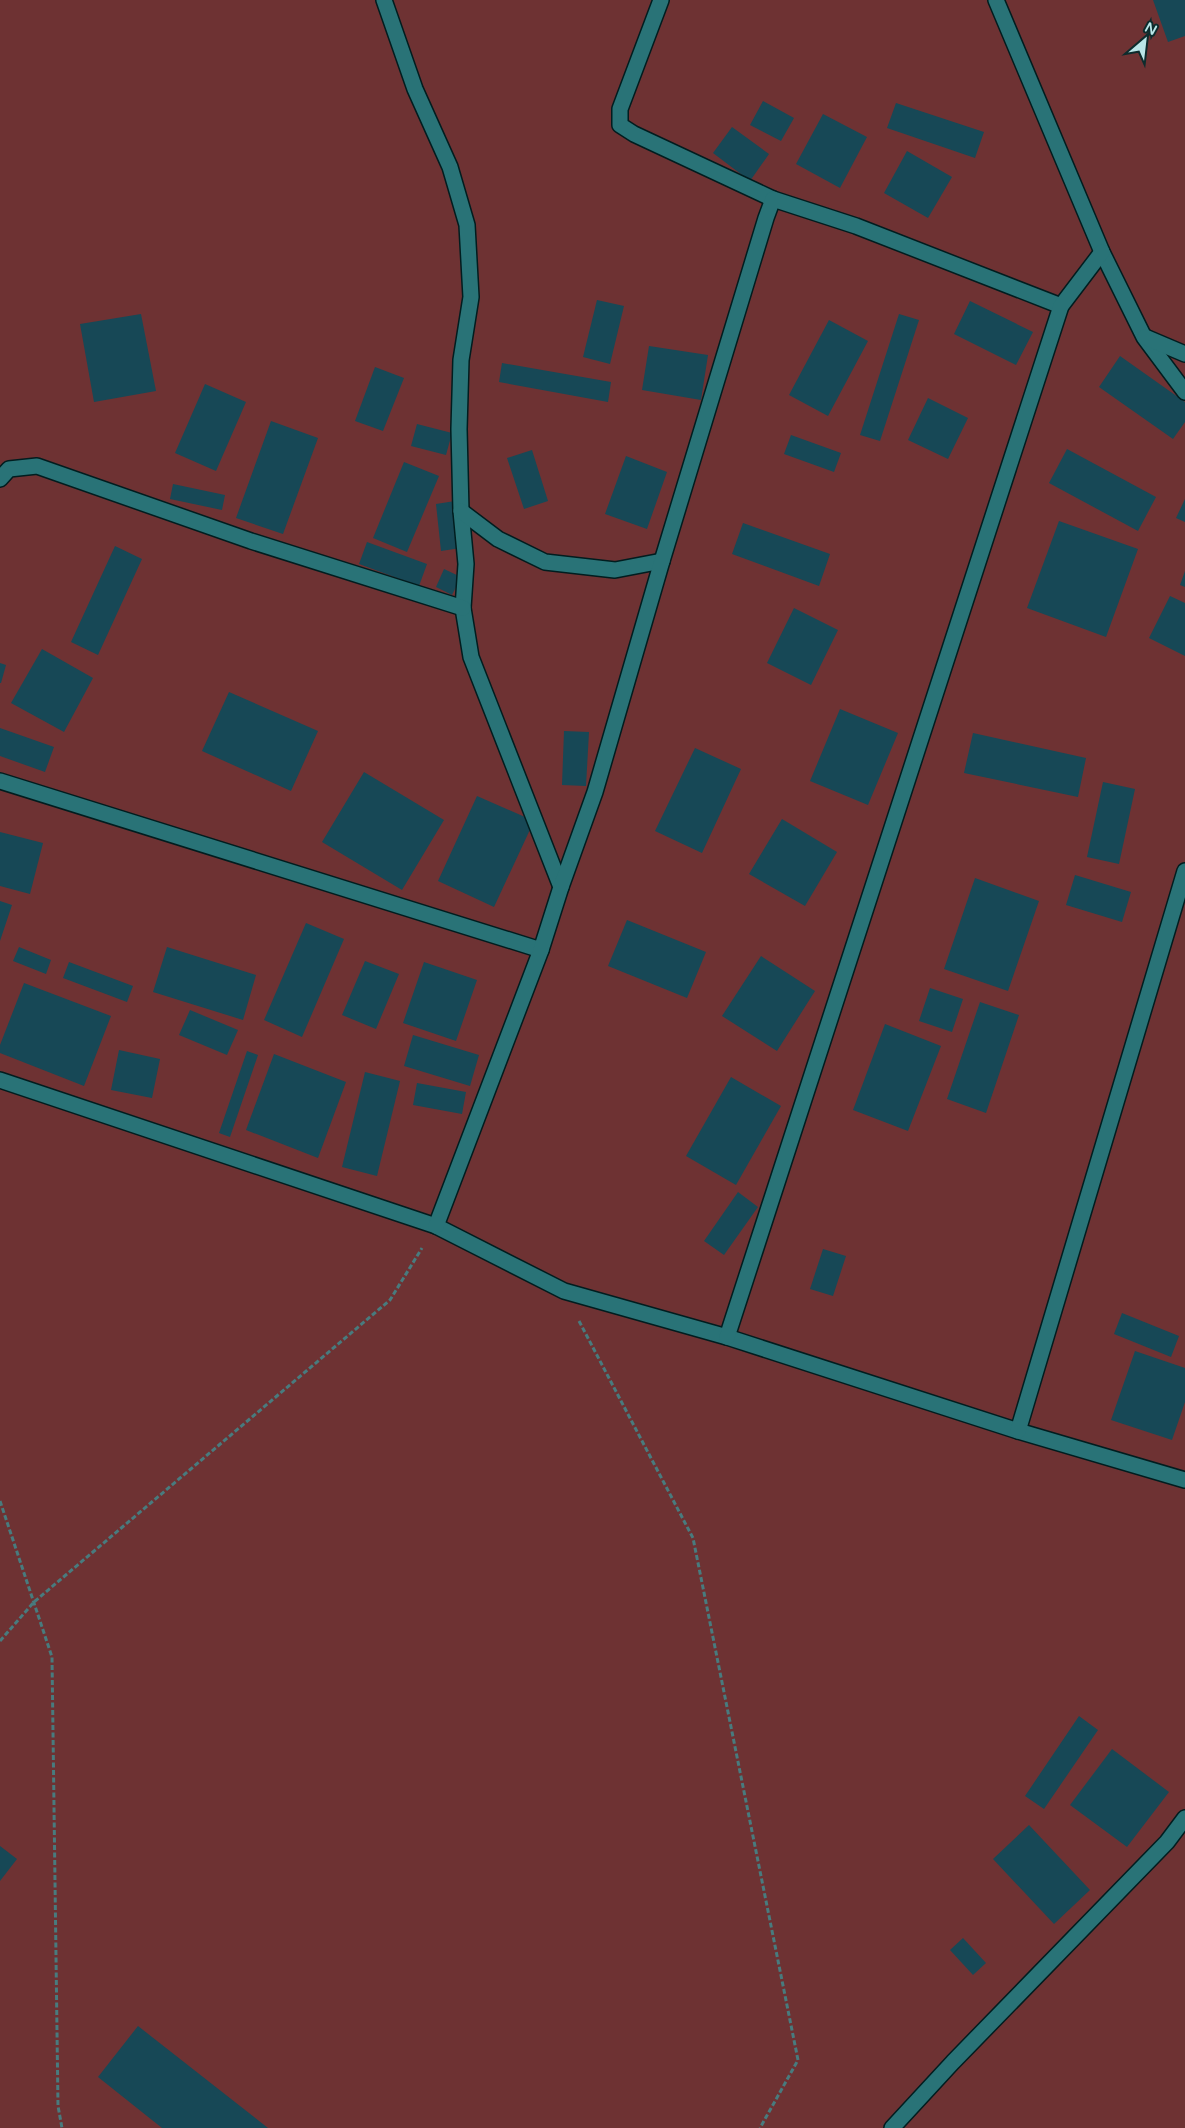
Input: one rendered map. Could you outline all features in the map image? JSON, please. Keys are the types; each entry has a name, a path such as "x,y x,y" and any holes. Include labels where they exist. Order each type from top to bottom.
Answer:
{"street":[{"path":"384,0 415,90 450,168 467,226 471,298 461,360 459,429 461,511 466,564 463,608 471,656 561,887"},
{"path":"661,0 620,110 620,126 773,199 856,226 1061,306"},
{"path":"996,0 1102,252 1144,337 1185,392"},
{"path":"436,1226 541,950 561,887 596,792 662,562 773,199"},
{"path":"727,1337 1061,306 1102,252"},
{"path":"1144,337 1185,354"},
{"path":"0,479 8,469 37,466 251,541 463,608"},
{"path":"461,511 498,539 545,562 615,570 662,562"},
{"path":"0,781 541,950"},
{"path":"1018,1431 1185,871"},
{"path":"0,1080 436,1226 564,1291 727,1337 1018,1431 1185,1480"},
{"path":"892,2128 953,2062 1167,1842 1185,1818"}],"path":[{"path":"0,1640 34,1602 390,1300 436,1226"},
{"path":"564,1291 693,1538 798,2060 760,2128"},
{"path":"0,1502 52,1657 58,2096 62,2128"}],"shaded area":[{"path":"0,0 1185,0 1185,2128 0,2128"}],"building":[{"path":"1153,0 1185,0 1185,36 1168,42"},
{"path":"763,101 794,118 781,141 750,125"},
{"path":"896,103 984,132 975,158 887,128"},
{"path":"823,114 867,137 840,188 796,164"},
{"path":"732,127 769,154 750,181 713,153"},
{"path":"907,151 952,177 928,218 884,193"},
{"path":"597,300 624,306 610,364 583,357"},
{"path":"970,301 1033,332 1016,365 954,334"},
{"path":"141,314 156,391 94,402 80,324"},
{"path":"899,314 919,320 880,441 860,435"},
{"path":"829,320 868,341 828,416 789,395"},
{"path":"649,346 708,355 701,400 642,390"},
{"path":"1120,356 1185,402 1185,422 1173,439 1099,387"},
{"path":"502,363 611,382 608,402 499,382"},
{"path":"375,367 404,378 383,431 355,421"},
{"path":"205,384 246,402 216,471 175,453"},
{"path":"928,398 968,418 948,459 908,440"},
{"path":"271,421 318,438 283,534 236,518"},
{"path":"417,424 452,433 446,455 411,446"},
{"path":"791,435 841,453 834,472 784,454"},
{"path":"1067,449 1156,497 1138,531 1049,483"},
{"path":"532,450 548,501 524,509 507,458"},
{"path":"626,456 667,472 647,529 605,514"},
{"path":"404,462 439,476 407,552 373,538"},
{"path":"173,484 225,495 222,510 170,499"},
{"path":"1185,499 1185,522 1176,518"},
{"path":"455,501 461,548 441,551 436,504"},
{"path":"1059,521 1138,549 1106,637 1027,608"},
{"path":"743,523 830,554 819,586 732,554"},
{"path":"367,542 427,564 419,586 359,564"},
{"path":"115,546 142,559 98,655 71,642"},
{"path":"444,569 461,577 452,595 436,587"},
{"path":"1185,571 1185,587 1180,585"},
{"path":"1170,596 1185,603 1185,656 1149,638"},
{"path":"794,608 838,630 811,685 767,663"},
{"path":"42,649 93,678 64,732 11,703"},
{"path":"0,663 6,665 1,683 0,683"},
{"path":"229,692 318,731 291,791 202,751"},
{"path":"840,709 898,733 868,805 810,781"},
{"path":"0,728 54,747 45,772 0,756"},
{"path":"564,731 589,732 586,786 562,785"},
{"path":"973,733 1086,758 1078,797 964,773"},
{"path":"695,748 741,769 702,853 655,831"},
{"path":"364,772 444,820 402,890 322,842"},
{"path":"1103,782 1135,789 1119,864 1087,857"},
{"path":"477,796 534,821 494,907 438,881"},
{"path":"782,819 837,852 805,906 749,874"},
{"path":"0,832 43,843 30,894 0,886"},
{"path":"1075,875 1131,892 1122,922 1066,905"},
{"path":"975,878 1039,901 1008,991 944,969"},
{"path":"0,901 12,905 0,941"},
{"path":"627,920 706,952 687,998 608,966"},
{"path":"306,923 344,939 302,1037 264,1020"},
{"path":"19,947 51,960 46,974 13,961"},
{"path":"167,947 256,975 243,1020 153,992"},
{"path":"761,956 815,991 777,1051 722,1016"},
{"path":"365,961 399,974 376,1029 342,1015"},
{"path":"69,962 133,986 127,1002 63,978"},
{"path":"424,962 477,980 456,1041 403,1023"},
{"path":"24,983 111,1016 84,1086 0,1053 0,1045"},
{"path":"930,988 963,999 952,1032 919,1021"},
{"path":"980,1002 1019,1015 986,1113 947,1099"},
{"path":"190,1010 238,1030 227,1055 179,1035"},
{"path":"885,1024 941,1046 908,1131 853,1110"},
{"path":"413,1035 479,1055 470,1086 404,1066"},
{"path":"119,1050 160,1059 152,1098 111,1090"},
{"path":"247,1051 258,1055 230,1137 219,1133"},
{"path":"274,1054 346,1082 318,1158 246,1130"},
{"path":"365,1072 400,1081 377,1176 342,1167"},
{"path":"731,1077 781,1106 736,1185 686,1156"},
{"path":"417,1083 466,1092 462,1114 413,1105"},
{"path":"738,1192 758,1207 724,1255 704,1241"},
{"path":"823,1249 846,1256 833,1296 810,1289"},
{"path":"1122,1313 1179,1336 1171,1357 1114,1334"},
{"path":"1135,1351 1185,1368 1185,1402 1172,1440 1111,1420"},
{"path":"1079,1716 1098,1730 1044,1809 1025,1796"},
{"path":"1112,1749 1169,1792 1127,1847 1070,1805"},
{"path":"1029,1825 1090,1890 1054,1924 993,1859"},
{"path":"0,1846 17,1859 0,1881"},
{"path":"963,1938 986,1963 973,1975 950,1950"},
{"path":"138,2026 268,2128 162,2128 98,2077"}]}
